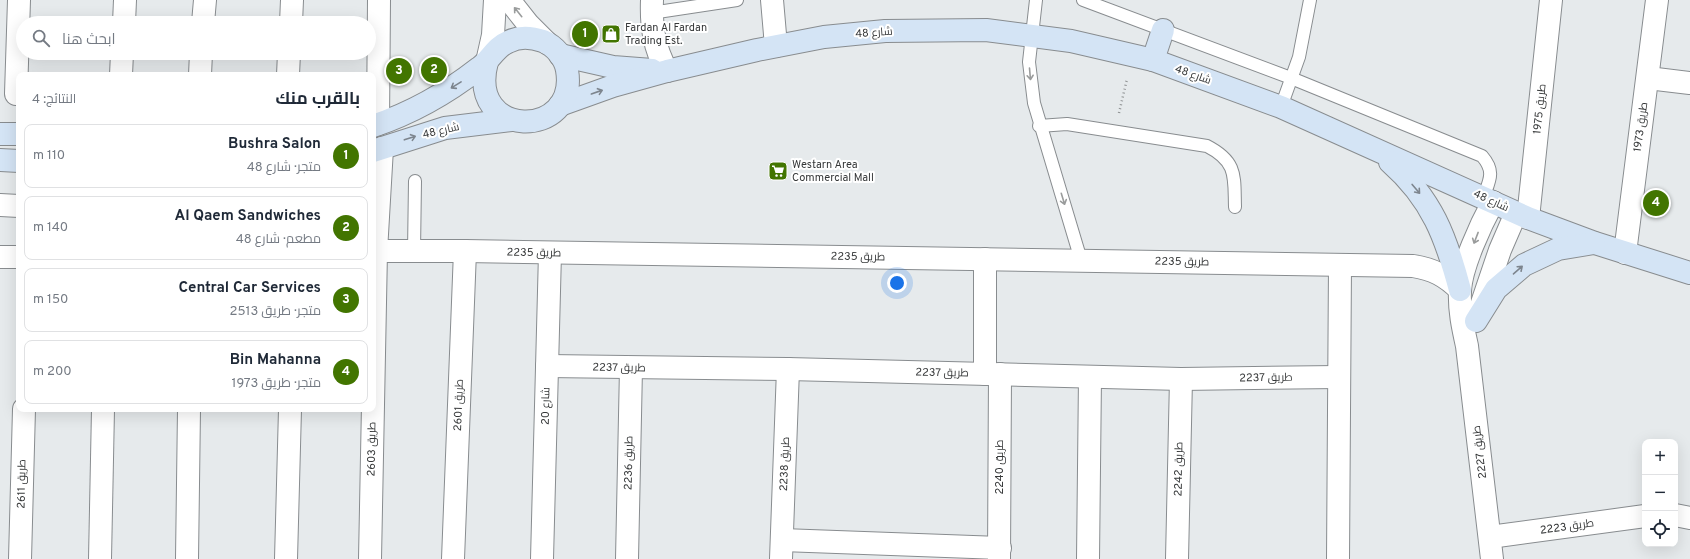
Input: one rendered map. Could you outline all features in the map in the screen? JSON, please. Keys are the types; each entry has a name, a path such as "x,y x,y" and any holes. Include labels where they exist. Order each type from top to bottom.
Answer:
{"street":[{"path":"18,16 19,0"},
{"path":"124,16 125,0"},
{"path":"204,16 205,0"},
{"path":"291,16 292,0"},
{"path":"379,0 376,125 404,114 461,82 488,62 496,50 507,42 520,38 534,38 554,49"},
{"path":"495,0 493,35 484,76 485,90 490,103 499,113 511,120 524,122 538,121 550,115 560,105 566,93 568,80 566,66 554,49 528,24 509,0"},
{"path":"772,0 776,46"},
{"name":"طريق 1975","path":"1522,215 1551,0"},
{"name":"طريق 1973","path":"1625,253 1657,0"},
{"path":"652,6 654,43 667,71"},
{"name":"شارع 48","path":"560,105 613,86 667,71 776,46 824,37 885,31 986,30 1031,35 1071,41 1143,58 1281,107 1522,215 1595,243 1690,273"},
{"path":"1143,58 1163,30"},
{"path":"12,94 16,40"},
{"name":"شارع 48","path":"554,49 613,67 667,71"},
{"path":"121,72 122,60"},
{"path":"200,72 201,60"},
{"path":"288,72 289,60"},
{"path":"1648,78 1690,82"},
{"name":"شارع 48","path":"378,149 446,128 511,120"},
{"path":"0,134 16,134"},
{"name":"طريق 2603","path":"376,216 378,149"},
{"path":"1379,151 1403,173 1424,198 1440,227 1452,257 1460,290"},
{"path":"0,160 16,161"},
{"name":"طريق 2227","path":"1488,200 1482,222 1465,268 1460,290 1461,314 1467,346 1492,559"},
{"path":"0,205 16,206"},
{"name":"طريق 2227","path":"1467,346 1500,250 1522,215"},
{"path":"1476,321 1496,289 1524,265 1558,249 1595,243"},
{"name":"طريق 2235","path":"376,248 414,251 1413,266 1426,268 1439,273 1451,280 1460,290"},
{"name":"طريق 2601","path":"452,559 465,251"},
{"name":"شارع 20","path":"542,559 550,253"},
{"path":"0,257 16,257"},
{"name":"طريق 2240","path":"985,259 1000,554"},
{"path":"1338,559 1338,377 1340,265"},
{"name":"طريق 2237","path":"547,366 788,369 1181,379 1338,377"},
{"name":"طريق 2236","path":"627,559 631,368"},
{"name":"طريق 2238","path":"782,550 788,369"},
{"path":"1088,559 1090,377"},
{"name":"طريق 2242","path":"1177,559 1181,379"},
{"name":"طريق 2611","path":"20,559 24,412"},
{"path":"100,559 103,412"},
{"path":"187,559 189,412"},
{"path":"286,559 290,412"},
{"name":"طريق 2603","path":"370,559 372,412"},
{"name":"طريق 2223","path":"1490,537 1642,516"},
{"path":"1678,516 1690,518"},
{"path":"782,550 1000,554"}],"lane":[{"path":"652,6 737,0"},
{"path":"1036,0 1031,35 1029,62 1030,80 1039,126 1081,260"},
{"path":"1083,0 1291,78 1482,156 1489,164 1491,173 1488,200"},
{"path":"1281,107 1299,57 1310,0"},
{"path":"1039,126 1067,124 1207,146 1218,152 1226,159 1231,167 1234,177 1235,207"},
{"path":"414,251 415,181"}],"path":[{"path":"1115,132 1143,58"}],"place":[{"name":"Bushra Salon","path":"585,34"},
{"name":"Fardan Al Fardan Trading Est.","path":"611,34"},
{"name":"Al Qaem Sandwiches","path":"434,70"},
{"name":"Central Car Services","path":"399,71"},
{"name":"Westarn Area Commercial Mall","path":"778,171"},
{"name":"Bin Mahanna","path":"1656,203"}]}
